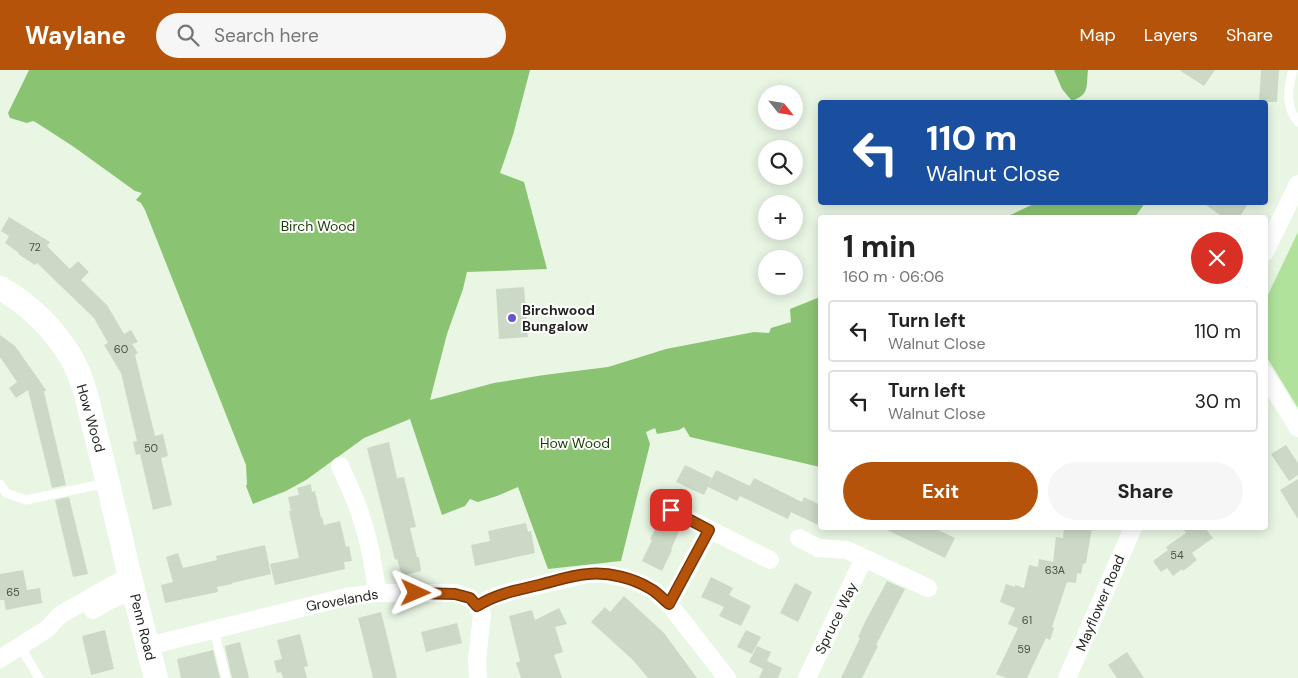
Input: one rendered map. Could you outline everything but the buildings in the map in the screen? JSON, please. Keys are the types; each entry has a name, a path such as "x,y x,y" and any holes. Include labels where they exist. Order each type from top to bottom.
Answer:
{"street":[{"path":"1268,246 1298,184"},
{"name":"How Wood","path":"0,288 28,308 47,326 72,360 83,386 109,482 132,583"},
{"path":"1268,379 1298,428"},
{"path":"340,466 363,521 374,569 376,593"},
{"path":"671,510 770,560"},
{"path":"669,604 709,530"},
{"name":"Mayflower Road","path":"1067,678 1132,530"},
{"path":"799,538 818,548 847,550 928,588"},
{"name":"Spruce Way","path":"807,678 864,558"},
{"path":"478,678 477,659 482,615 477,606 492,597 500,595 587,574 605,574 626,578 653,590 669,604 726,678"},
{"path":"6,652 47,629 60,616 109,587 132,583"},
{"name":"Penn Road","path":"132,583 156,678"},
{"name":"Grovelands","path":"148,646 338,599 376,593 455,594 470,598 477,606"}],"lane":[{"path":"1294,70 1288,93 1289,107 1298,122"},
{"path":"0,484 6,493 26,500 109,482"},
{"path":"214,630 226,678"},
{"path":"6,652 39,678"}],"shaded area":[{"path":"1054,70 1088,70 1087,85 1082,96 1071,100 1062,89"},
{"path":"1298,232 1298,408 1268,359 1268,295"}],"green space":[{"name":"Birch Wood","path":"29,70 530,70 513,135 500,173 524,182 547,269 467,272 447,334 430,400 494,383 608,367 666,349 754,332 769,333 771,328 791,322 790,309 818,298 818,467 690,437 684,427 679,430 657,434 655,428 646,432 650,444 621,561 548,569 518,487 478,502 470,499 465,506 442,515 410,419 364,438 306,480 286,491 253,504 246,486 246,465 145,210 141,203 136,200 142,193 135,191 37,123 33,121 27,123 10,118 8,113"},
{"path":"1032,205 1144,205 1136,215 1010,215"}],"place":[{"name":"Birchwood Bungalow","path":"512,318"}],"route":[{"path":"416,593 463,595 470,598 477,606 492,597 587,574 605,574 626,578 644,585 669,604 709,530 671,510"}]}
